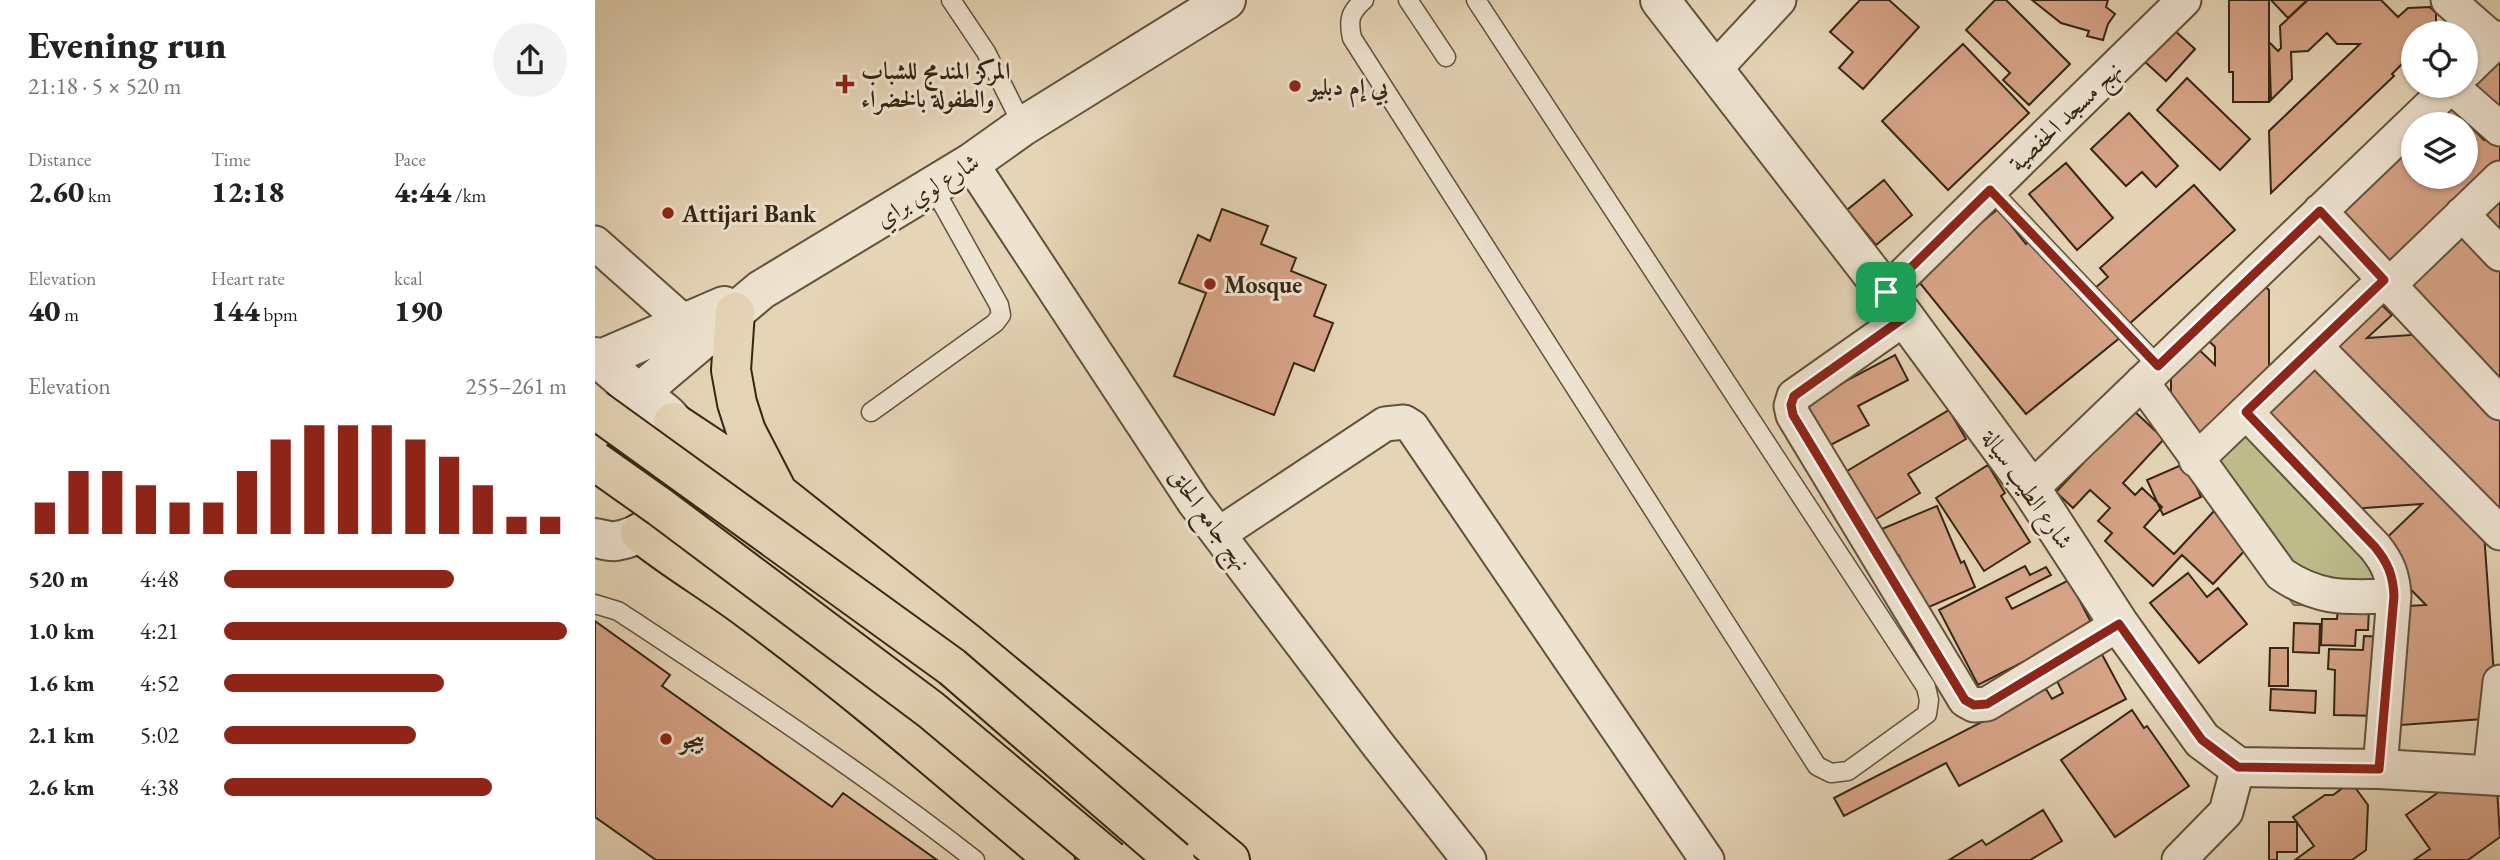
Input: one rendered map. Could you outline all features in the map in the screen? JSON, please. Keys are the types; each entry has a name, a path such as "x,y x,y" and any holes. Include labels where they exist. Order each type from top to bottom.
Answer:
{"highway":[{"path":"748,301 731,370 746,431 778,493"},
{"path":"595,409 952,667 1175,860"},
{"path":"673,422 778,493 966,642 1230,860"},
{"path":"595,461 931,710 1110,860"},
{"path":"640,533 674,560 748,609 867,703 1055,860"}],"street":[{"name":"شارع لوي براي","path":"638,394 748,301 933,187 1023,127 1226,0"},
{"name":"شارع الطيب سيالة","path":"1660,0 1895,304 2031,489 2119,624 2202,740 2238,767"},
{"path":"1714,71 1779,0"},
{"name":"نهج مسجد الحفصية","path":"2119,624 1987,704 1974,705 1965,700 1793,415 1791,405 1794,396 1895,304 1990,190 2184,0"},
{"path":"2448,0 2498,40 2478,59"},
{"path":"2031,489 2438,98"},
{"path":"2465,98 2500,129"},
{"name":"نهج جامع الحلق","path":"971,163 1194,502 1469,860"},
{"path":"2196,460 2315,346 2500,178"},
{"path":"2320,211 2500,403"},
{"path":"2462,214 2500,254"},
{"path":"595,243 685,323"},
{"path":"595,538 615,541 640,533 661,517 676,496 683,472 682,446 673,422 597,359 748,301"},
{"path":"2315,346 2500,533"},
{"path":"2150,374 2196,460 2281,574 2301,588 2324,595 2394,596"},
{"path":"2246,412 2375,547 2389,567 2394,596 2379,769"},
{"path":"1219,534 1385,424 1404,422 1412,426 1707,860"},
{"path":"2179,860 2225,812 2238,767 2379,769 2495,776 2500,682"}],"lane":[{"path":"951,0 986,52 1023,127"},
{"path":"1364,0 1353,9 1349,22 1352,38 1817,766 1831,773 1848,771 1927,714 1929,700 1926,687 1476,0"},
{"path":"1408,0 1446,57"},
{"path":"871,412 995,323 1001,314 999,305 933,187"},
{"path":"1990,190 2150,374"},
{"path":"595,604 618,611 784,721 913,812 975,860"}],"shaded area":[{"path":"2244,401 2404,606 2294,605 2185,462"}],"building":[{"path":"1860,0 1889,0 1919,27 1863,89 1839,68 1853,52 1830,32"},
{"path":"1995,0 2006,0 2070,64 2029,105 2003,80 2010,73 1966,30"},
{"path":"2032,0 2108,0 2106,7 2115,14 2108,24 2103,40 2087,36 2089,31 2061,23"},
{"path":"2229,0 2269,0 2269,102 2233,102 2233,72 2229,72"},
{"path":"2271,0 2307,0 2288,18"},
{"path":"2308,0 2381,0 2398,17 2408,8 2430,7 2436,13 2436,21 2401,21 2401,65 2392,74 2394,76 2271,193 2269,131 2360,44 2337,44 2327,33 2308,51 2291,52 2292,79 2271,100 2269,42 2278,51 2281,48 2280,26"},
{"path":"2173,29 2195,49 2166,81 2144,61"},
{"path":"1963,44 2029,113 1948,190 1882,121"},
{"path":"2500,46 2500,129 2470,98 2478,98 2478,67"},
{"path":"2187,78 2250,139 2220,170 2157,110"},
{"path":"2444,99 2457,112 2430,112"},
{"path":"2129,113 2178,166 2156,187 2142,172 2126,186 2091,149"},
{"path":"2478,134 2484,140 2489,135 2500,146 2500,175 2395,276 2330,209 2401,141 2401,189 2478,189"},
{"path":"2066,163 2113,218 2077,250 2029,194"},
{"path":"1884,180 1912,215 1876,245 1847,210"},
{"path":"2194,185 2235,230 2128,325 2095,288 2108,277 2100,268"},
{"path":"2500,198 2500,239 2472,224"},
{"path":"1222,209 1268,226 1261,244 1296,258 1291,271 1326,285 1314,316 1333,323 1314,371 1294,363 1274,415 1174,376 1206,293 1179,283 1198,235 1210,241"},
{"path":"1998,209 2026,244 2039,233 2122,336 2026,414 1915,277"},
{"path":"2461,234 2500,268 2500,523 2482,504 2497,718 2401,725 2393,607 2426,605 2373,551 2422,504 2336,510 2271,444 2268,403 2376,299 2392,315 2367,338 2441,333 2401,292"},
{"path":"2257,279 2269,290 2269,381 2193,448 2171,398 2171,368 2194,345 2215,365 2215,347 2202,334"},
{"path":"1895,355 1908,380 1858,406 1869,425 1823,449 1800,405"},
{"path":"1949,410 1966,439 1908,474 1920,493 1871,522 1842,474"},
{"path":"2133,410 2164,439 2123,483 2135,495 2142,488 2162,507 2144,527 2174,554 2215,510 2251,544 2213,584 2182,555 2153,586 2105,541 2112,533 2098,521 2110,508 2090,490 2073,508 2056,492"},
{"path":"2186,463 2201,497 2163,515 2147,480"},
{"path":"1988,465 2005,493 2001,496 2030,542 1984,571 1936,498"},
{"path":"1937,506 1961,563 1964,561 1975,587 1922,610 1899,556 1890,560 1877,531"},
{"path":"2025,566 2030,575 2046,567 2051,575 2006,598 2012,609 2069,580 2093,626 1978,685 1939,610"},
{"path":"2188,573 2207,597 2218,588 2247,624 2199,663 2150,603"},
{"path":"2338,608 2369,609 2368,630 2356,630 2355,646 2321,645 2322,619 2337,619"},
{"name":"بيجو","path":"595,621 670,675 662,686 832,807 843,793 937,860 656,860 595,817"},
{"path":"2294,623 2320,624 2319,653 2293,652"},
{"path":"2364,636 2384,637 2381,716 2334,715 2335,670 2328,669 2329,649 2363,650"},
{"path":"2098,647 2126,699 1959,786 1946,763 1844,816 1834,798 2046,689 2052,699 2063,693 2052,671"},
{"path":"2270,648 2288,648 2288,686 2269,686"},
{"path":"2271,689 2316,691 2315,713 2270,710"},
{"path":"2132,710 2144,728 2147,726 2189,786 2115,837 2061,760"},
{"path":"2351,782 2368,805 2366,850 2352,860 2295,860 2314,846 2293,817 2325,795 2333,795"},
{"path":"2446,787 2497,788 2500,837 2468,860 2414,860 2430,849 2406,815"},
{"path":"2043,810 2062,841 2030,860 1949,860 1982,840 1986,845"},
{"path":"2269,822 2297,822 2297,852 2277,852 2277,860 2269,860"}],"place":[{"name":"المركز المندمج للشباب والطفولة بالخضراء","path":"845,84"},
{"name":"بي إم دبليو","path":"1295,86"},
{"name":"Attijari Bank","path":"668,213"},
{"name":"Mosque","path":"1210,284"},
{"name":"بيجو","path":"666,739"}],"route":[{"path":"1990,190 2158,366 2320,211 2384,280 2246,412 2375,547 2389,567 2394,596 2379,769 2238,767 2202,740 2119,624 1987,704 1974,705 1965,700 1793,415 1791,405 1794,396 1905,317 1886,292 1990,190"}]}
